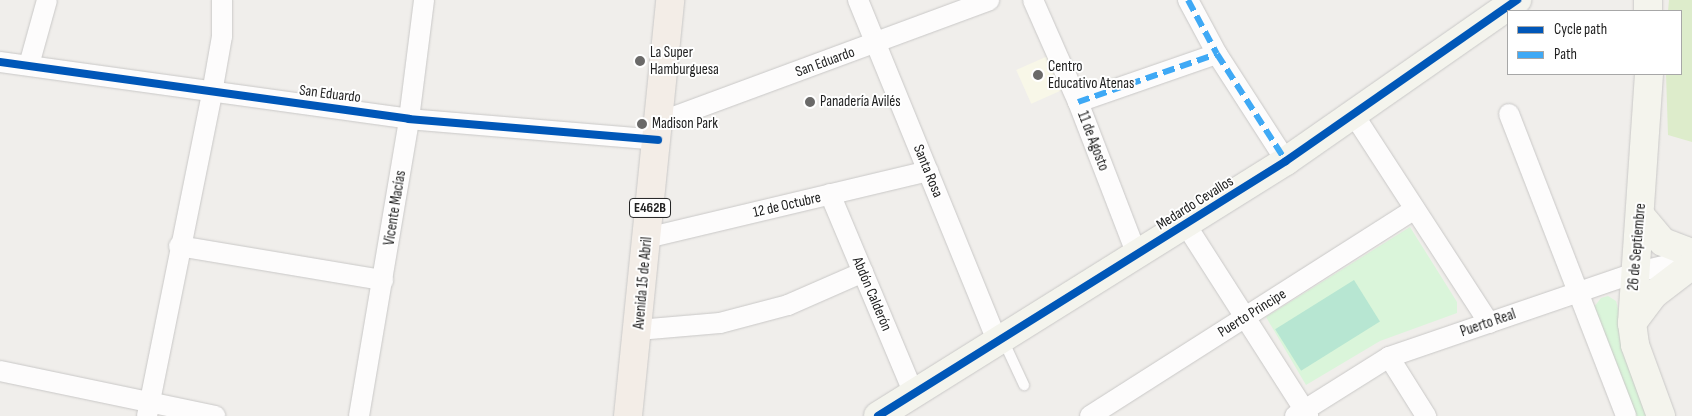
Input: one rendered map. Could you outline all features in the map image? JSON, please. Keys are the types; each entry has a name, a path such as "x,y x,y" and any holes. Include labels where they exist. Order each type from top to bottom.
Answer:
{"main road":[{"name":"Avenida 15 de Abril","path":"628,416 659,131 670,0"}],"street":[{"path":"29,65 47,0"},
{"path":"149,410 179,246 222,36 222,0"},
{"name":"Vicente Macías","path":"359,416 409,118 424,0"},
{"name":"Santa Rosa","path":"858,0 1000,342"},
{"name":"San Eduardo","path":"0,62 409,118 659,131 876,43 989,0"},
{"name":"11 de Agosto","path":"1033,0 1078,102 1137,255"},
{"path":"1188,0 1217,54 1286,161"},
{"name":"Medardo Cevallos","path":"878,416 1000,342 1286,161 1354,116 1517,0"},
{"path":"1078,102 1217,54"},
{"name":"26 de Septiembre","path":"1648,75 1632,323 1635,345 1661,416"},
{"path":"1509,114 1626,416"},
{"path":"1354,116 1489,323"},
{"name":"12 de Octubre","path":"647,238 928,171"},
{"name":"Abdón Calderón","path":"830,194 914,394"},
{"name":"Puerto Principe","path":"1090,416 1415,209"},
{"path":"1640,215 1663,242 1692,252"},
{"path":"1186,225 1245,317 1303,414"},
{"path":"179,246 383,280"},
{"name":"Puerto Real","path":"1303,414 1389,357 1634,273 1692,259"},
{"path":"1632,323 1654,294 1692,265"},
{"path":"638,330 720,323 788,305 862,272"},
{"path":"1389,357 1426,416"},
{"path":"0,371 149,410 215,416"}],"lane":[{"path":"1000,342 1024,385"}],"shaded area":[{"name":"Centro Educativo Atenas","path":"1050,55 1065,89 1031,104 1016,70"}],"green space":[{"path":"1669,0 1692,0 1692,142 1668,135 1666,75 1682,75 1682,10 1668,10"},
{"path":"1410,227 1457,302 1457,313 1380,341 1306,385 1266,317"},
{"path":"1354,280 1380,322 1301,371 1275,329"},
{"path":"1608,296 1616,301 1638,382 1651,416 1636,416 1594,307 1601,298"}],"marked path":[{"path":"1188,0 1217,54 1286,161"},
{"path":"1078,102 1217,54"}],"cycle path":[{"path":"878,416 1286,161 1517,0"},
{"path":"0,62 409,119 658,140"}],"place":[{"name":"La Super Hamburguesa","path":"640,61"},
{"name":"Centro Educativo Atenas","path":"1038,75"},
{"name":"Panadería Avilés","path":"810,102"},
{"name":"Madison Park","path":"642,124"}]}
